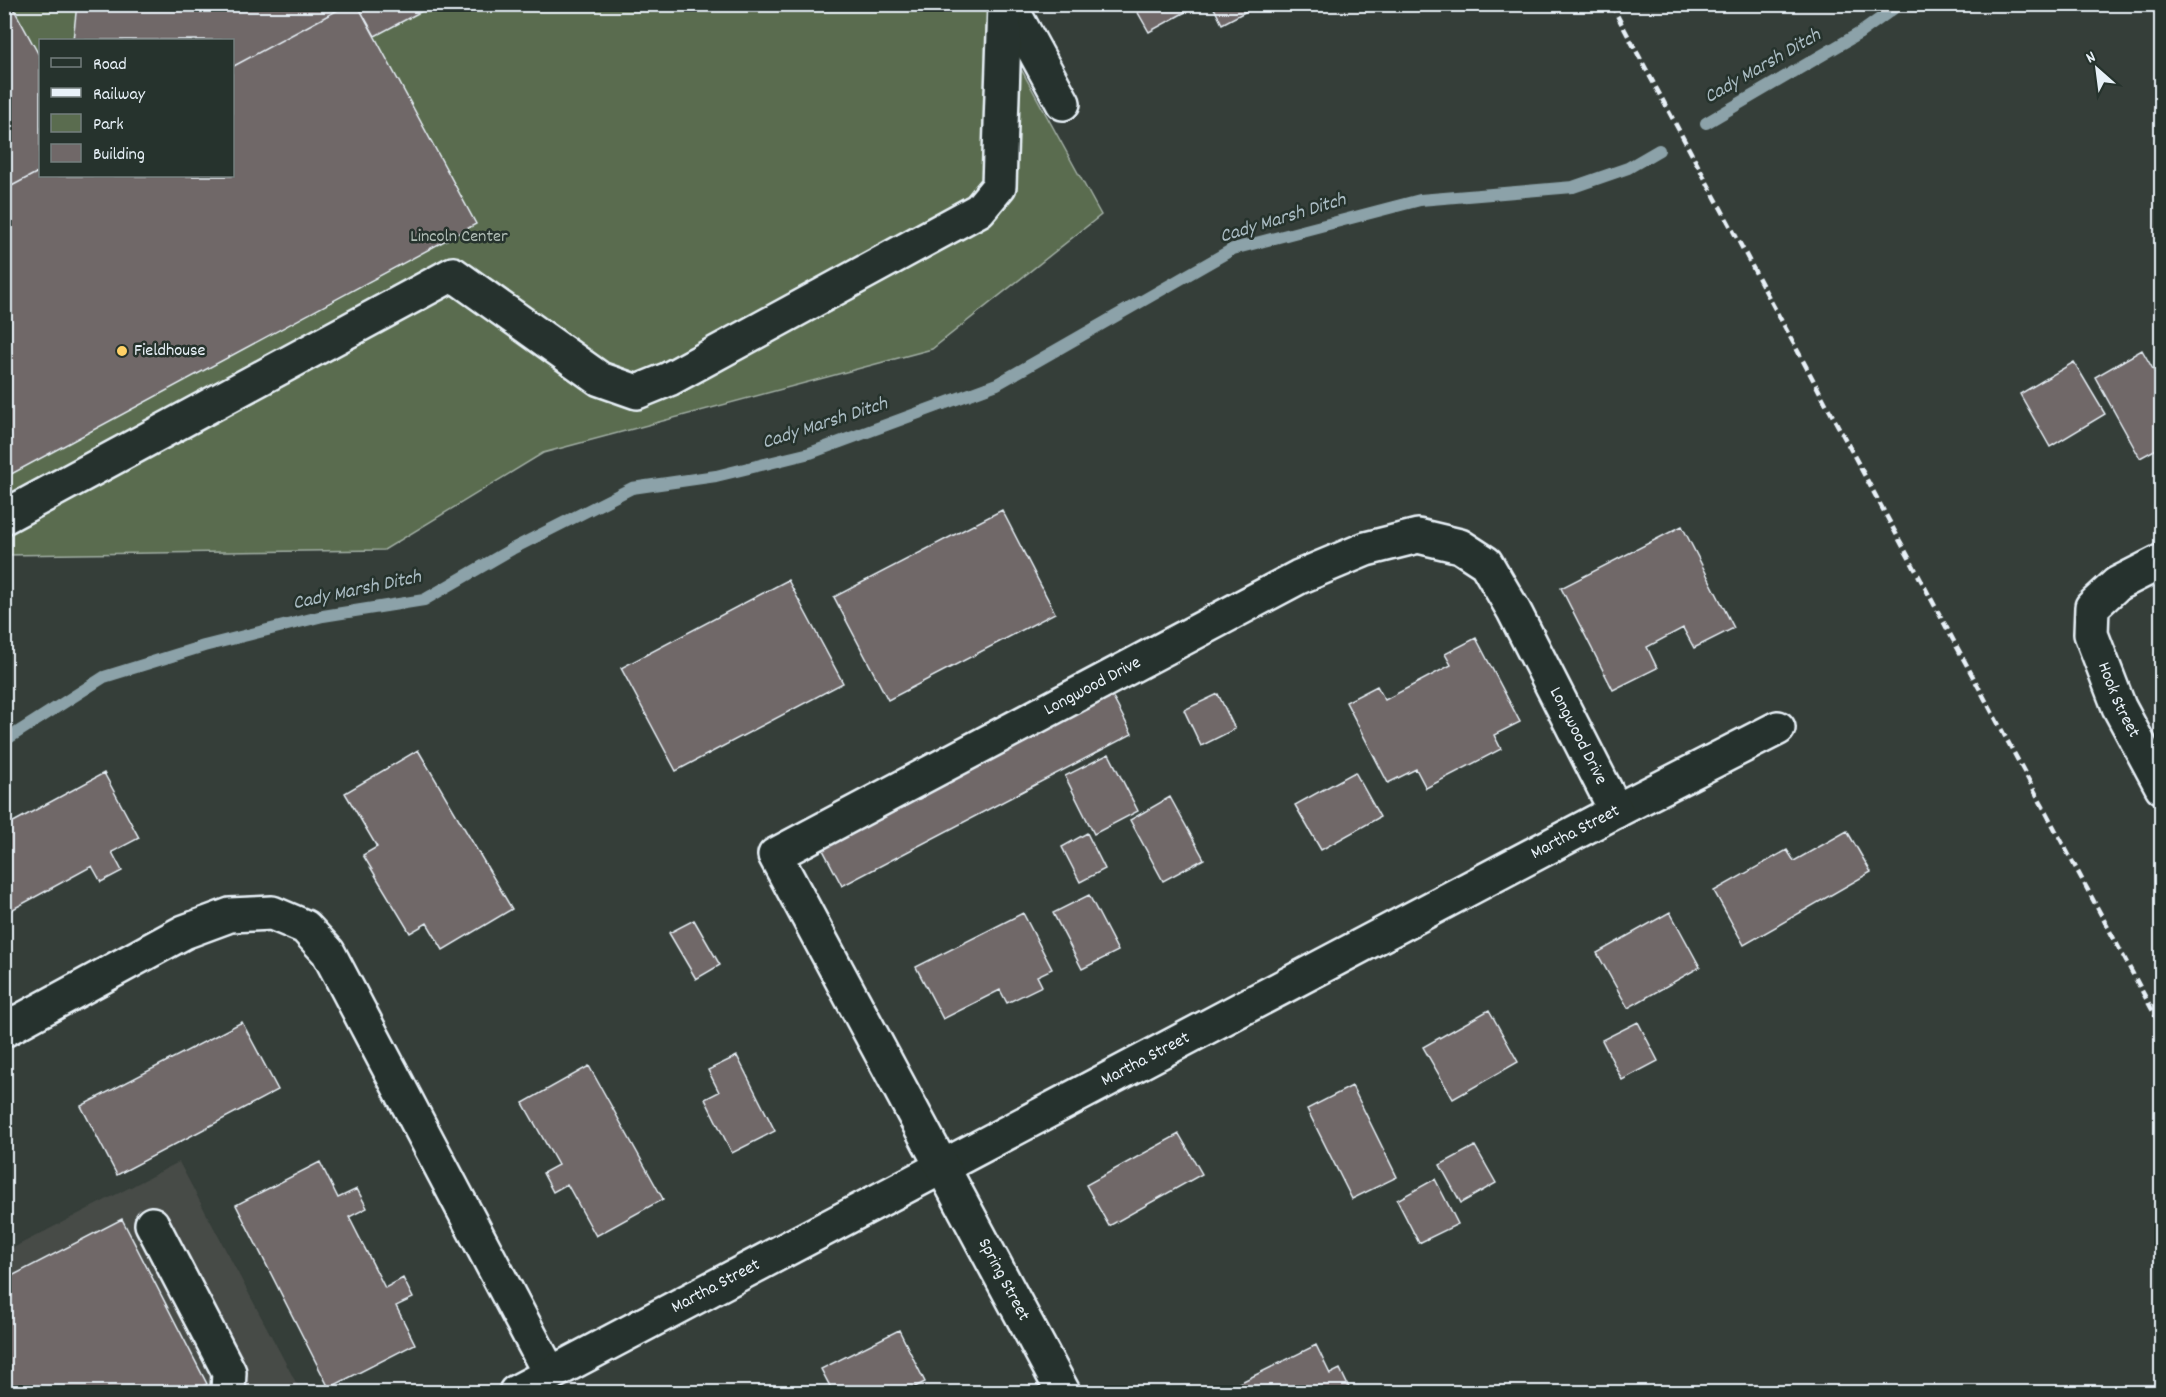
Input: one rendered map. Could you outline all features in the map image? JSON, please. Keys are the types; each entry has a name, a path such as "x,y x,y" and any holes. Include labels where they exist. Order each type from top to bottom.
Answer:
{"street":[{"path":"1007,4 1063,103"},
{"path":"4,517 453,274 600,379 637,392 669,379 979,210 999,186 1007,4"},
{"name":"Longwood Drive","path":"942,1168 775,855 1288,582 1366,549 1418,536 1460,546 1486,563 1514,610 1616,811"},
{"name":"Hook Street","path":"2162,561 2117,584 2092,607 2091,634 2119,708 2162,787"},
{"name":"Martha Street","path":"516,1392 1616,811 1778,728"},
{"path":"4,1030 184,932 231,915 272,913 305,927 328,952 550,1374"},
{"name":"Spring Street","path":"942,1168 1063,1392"},
{"path":"152,1224 229,1372 228,1392"}],"shaded area":[{"path":"179,1162 301,1392 5,1392 5,1252"}],"green space":[{"name":"Lincoln Center","path":"4,5 986,5 1101,215 932,349 543,453 384,550 5,555"}],"building":[{"path":"4,4 11,4 39,55 39,172 4,190"},
{"path":"77,4 349,4 234,66 234,39 73,39"},
{"name":"Fieldhouse","path":"349,4 357,4 476,224 4,478 4,190 39,172 39,177 234,177 234,66"},
{"path":"357,4 435,4 375,36"},
{"path":"1133,4 1200,4 1149,32"},
{"path":"1212,4 1260,4 1222,24"},
{"path":"2142,350 2162,385 2162,446 2140,458 2095,377"},
{"path":"2074,362 2105,414 2050,447 2020,394"},
{"path":"1002,510 1055,613 888,700 834,597"},
{"path":"1682,526 1734,628 1694,648 1683,628 1647,647 1657,668 1613,690 1561,588"},
{"path":"788,580 843,683 676,771 621,668"},
{"path":"1476,638 1520,722 1494,735 1501,749 1426,788 1416,769 1388,783 1346,702 1377,686 1385,700 1451,665 1445,654"},
{"path":"1111,694 1132,734 842,886 821,846"},
{"path":"1218,694 1235,729 1201,746 1184,710"},
{"path":"418,750 512,909 443,950 427,923 410,933 363,855 377,847 345,793"},
{"path":"1109,754 1138,811 1094,834 1065,776"},
{"path":"1355,772 1380,817 1321,850 1295,805"},
{"path":"104,773 139,838 112,852 122,871 101,882 92,866 4,914 4,827"},
{"path":"1170,797 1204,859 1163,881 1130,820"},
{"path":"1847,831 1871,872 1744,945 1714,891 1787,850 1794,861"},
{"path":"1087,833 1105,869 1080,882 1062,847"},
{"path":"1089,895 1118,951 1082,969 1053,913"},
{"path":"1670,912 1700,967 1628,1008 1597,953"},
{"path":"1023,913 1052,969 1037,976 1042,986 1007,1003 1000,990 943,1019 916,967"},
{"path":"694,920 720,965 696,979 669,933"},
{"path":"1489,1010 1518,1062 1453,1099 1423,1047"},
{"path":"242,1022 278,1090 117,1175 81,1106"},
{"path":"1638,1022 1658,1061 1622,1080 1602,1040"},
{"path":"737,1056 775,1131 732,1153 705,1099 719,1092 708,1070"},
{"path":"589,1066 663,1199 596,1236 567,1184 553,1192 543,1173 558,1165 523,1103"},
{"path":"1352,1086 1397,1177 1352,1199 1307,1109"},
{"path":"1179,1134 1202,1174 1109,1226 1086,1185"},
{"path":"1475,1146 1496,1183 1461,1203 1440,1165"},
{"path":"320,1162 338,1198 357,1189 367,1208 349,1217 385,1288 403,1278 413,1298 396,1306 415,1344 329,1388 236,1205"},
{"path":"1435,1179 1458,1224 1419,1243 1397,1200"},
{"path":"122,1219 207,1384 191,1392 4,1392 4,1280"},
{"path":"899,1330 925,1382 905,1392 833,1392 821,1369"},
{"path":"1316,1345 1330,1374 1340,1369 1351,1392 1221,1392"}],"waterway":[{"name":"Cady Marsh Ditch","path":"1706,123 1860,33 1900,4"},
{"name":"Cady Marsh Ditch","path":"4,741 104,677 204,646 323,616 424,600 512,549 632,488 716,476 810,453 997,384 1233,249 1420,200 1573,187 1628,168 1659,150"}],"railway":[{"path":"1611,4 2162,1028"}],"place":[{"name":"Fieldhouse","path":"122,351"}]}
